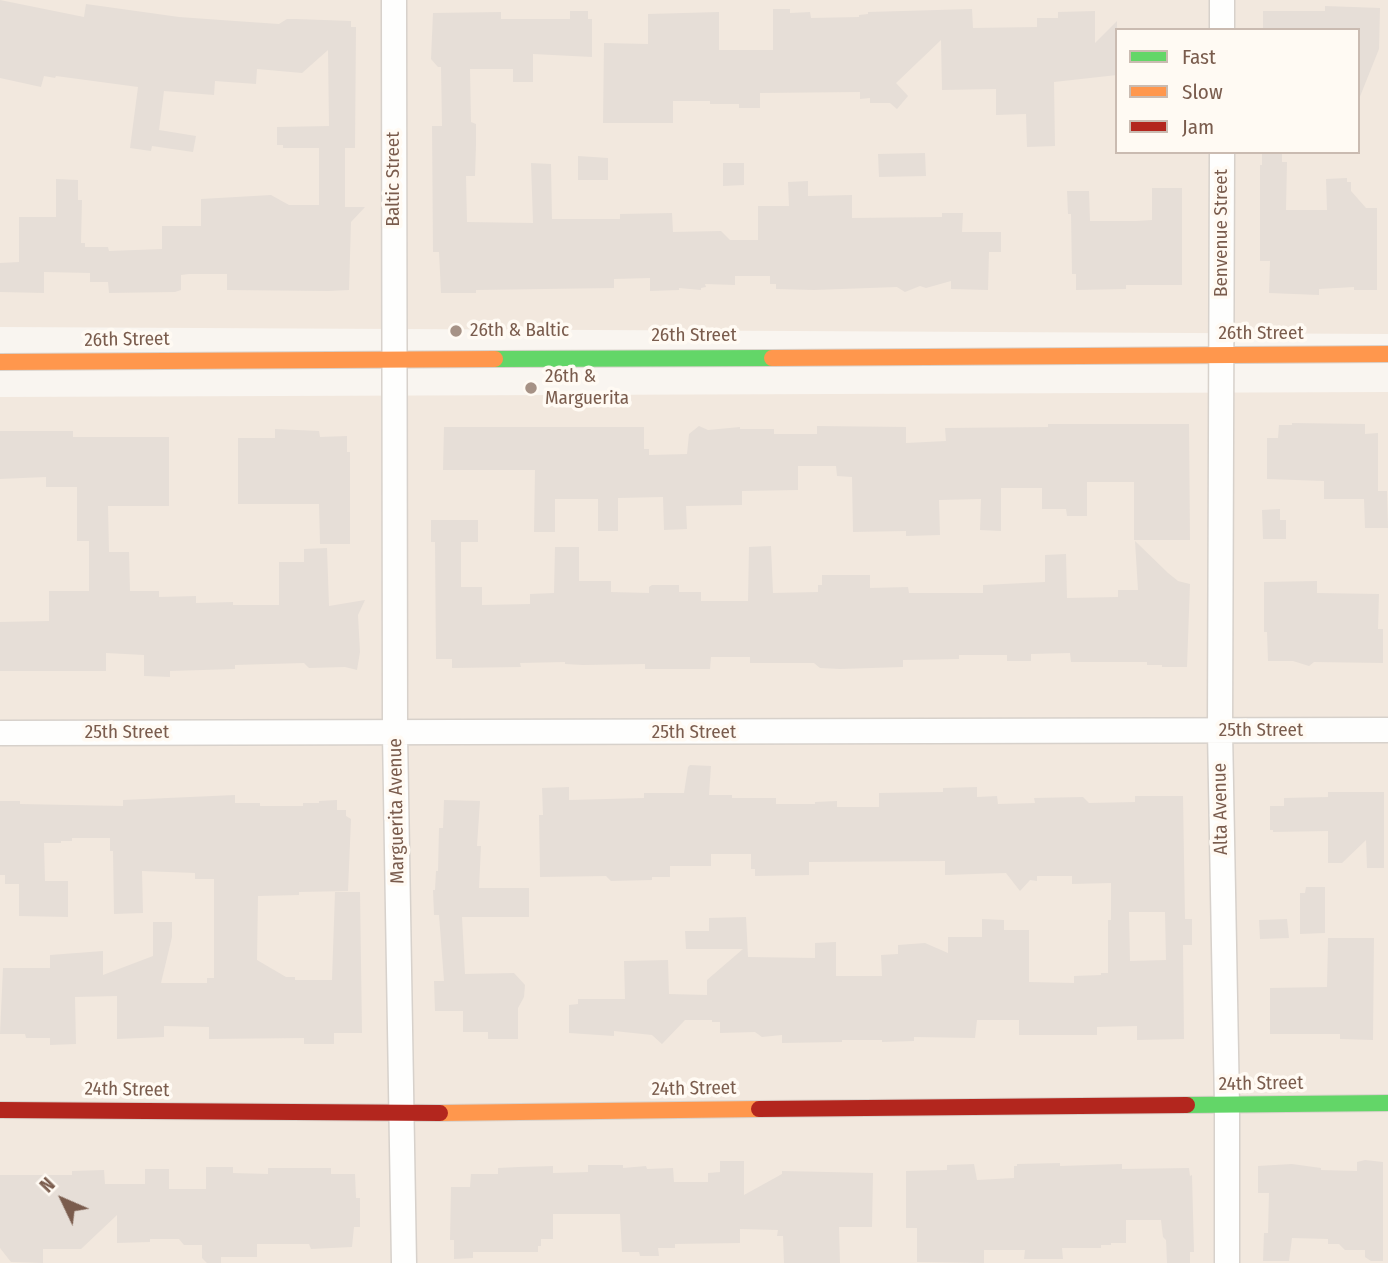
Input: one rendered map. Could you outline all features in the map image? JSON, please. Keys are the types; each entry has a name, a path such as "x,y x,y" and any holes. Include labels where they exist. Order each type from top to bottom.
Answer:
{"street":[{"name":"Baltic Street","path":"394,0 394,358"},
{"path":"1222,0 1222,28"},
{"name":"Benvenue Street","path":"1222,154 1223,355"},
{"name":"26th Street","path":"0,362 1388,354"},
{"name":"Alta Avenue","path":"1223,355 1220,731 1227,1263"},
{"name":"Marguerita Avenue","path":"394,358 395,734 404,1263"},
{"name":"25th Street","path":"0,733 1388,730"},
{"name":"24th Street","path":"0,1110 403,1113 1388,1103"}],"shaded area":[{"path":"0,0 1388,0 1388,334 0,327"},
{"path":"1388,392 1388,1263 0,1263 0,397"}],"building":[{"path":"0,0 84,17 86,4 179,17 279,24 287,19 351,21 351,27 356,27 355,148 345,148 345,207 365,207 351,222 349,290 227,290 227,274 189,274 181,275 181,290 175,292 109,293 108,282 90,282 90,273 44,272 44,293 0,292 0,263 19,262 19,217 56,217 56,179 78,180 78,200 82,200 81,243 85,243 85,247 108,247 109,251 162,249 162,226 201,226 201,199 271,195 289,205 319,205 319,148 283,148 283,145 277,145 277,127 329,126 328,50 302,73 257,69 256,84 215,81 214,95 164,91 159,130 196,136 193,152 152,146 151,151 130,148 138,87 44,76 41,87 0,78"},
{"path":"1325,6 1380,8 1379,49 1360,96 1360,28 1263,28 1263,11 1325,11"},
{"path":"773,9 790,9 790,13 810,12 811,18 859,17 868,12 972,9 973,28 1037,27 1037,18 1058,18 1058,12 1095,11 1095,43 1117,21 1115,75 1054,82 1055,146 1027,147 1026,114 996,115 996,89 942,90 941,40 896,83 908,96 897,109 890,103 870,103 870,98 860,99 860,92 760,93 760,108 739,108 739,104 710,104 710,101 673,101 673,123 603,123 604,43 648,44 648,14 719,12 719,50 773,50"},
{"path":"570,11 588,11 588,19 592,19 592,57 533,54 533,82 513,82 513,69 470,69 471,122 476,124 476,145 475,176 466,176 467,222 533,223 531,163 551,164 552,219 620,219 620,214 672,213 673,232 721,231 730,240 758,240 758,206 789,206 788,182 808,181 808,196 852,195 852,218 942,217 942,213 963,213 962,232 1001,232 1001,252 989,252 988,290 951,289 951,281 926,288 920,286 905,292 897,287 776,289 776,284 770,284 770,276 735,276 735,285 705,284 706,287 701,290 679,288 650,291 650,278 614,279 614,288 441,293 439,252 433,252 432,126 442,126 441,67 431,59 433,13 501,12 501,19 570,19"},
{"path":"925,153 926,176 879,177 878,154"},
{"path":"1262,154 1282,154 1282,162 1287,162 1286,210 1327,210 1326,179 1347,178 1347,182 1351,182 1351,191 1366,208 1377,208 1377,290 1354,290 1354,287 1319,289 1319,295 1269,293 1270,261 1260,261"},
{"path":"578,156 608,158 608,180 578,180"},
{"path":"723,163 744,163 744,185 723,186"},
{"path":"1152,188 1182,188 1182,285 1126,285 1126,289 1076,290 1076,274 1072,274 1071,214 1068,214 1067,191 1089,191 1090,221 1136,221 1152,220"},
{"path":"1048,424 1189,424 1190,540 1134,540 1134,482 1087,482 1087,516 1067,516 1066,509 1042,509 1042,488 1001,488 1001,531 980,530 981,499 939,500 940,535 906,536 906,531 853,532 852,477 837,476 836,466 798,466 798,490 742,491 742,505 686,506 687,529 664,530 663,497 618,498 618,531 598,531 598,499 555,499 555,532 534,532 535,470 443,470 444,427 644,427 644,449 649,449 649,455 687,454 689,434 699,426 708,430 740,427 774,429 774,434 817,434 817,426 906,427 906,443 946,441 945,428 1048,427"},
{"path":"1365,424 1365,434 1378,433 1378,491 1387,491 1388,528 1365,528 1364,499 1324,499 1324,481 1267,479 1267,438 1278,438 1279,425"},
{"path":"275,429 319,431 320,437 347,436 347,452 350,452 350,544 320,544 319,504 238,504 238,438 275,438"},
{"path":"0,431 73,431 73,437 169,437 169,506 108,506 109,552 129,552 130,591 159,591 159,597 196,596 196,603 279,605 279,562 304,562 304,549 327,548 329,606 365,600 358,615 360,652 357,670 345,667 309,668 304,663 235,665 235,669 170,671 170,677 144,676 144,655 106,653 106,671 0,671 0,622 49,621 49,591 89,591 89,541 77,541 77,487 46,487 46,477 0,479"},
{"path":"1280,509 1280,520 1286,520 1286,539 1263,539 1262,510"},
{"path":"431,520 478,520 478,542 461,542 461,587 482,587 482,605 530,604 530,594 554,593 555,547 579,547 579,581 611,581 611,592 649,593 649,587 652,585 679,585 679,592 701,592 701,601 748,601 749,547 771,546 773,593 818,592 818,585 822,585 822,575 870,575 870,588 908,587 909,593 983,593 983,585 1045,582 1045,555 1066,554 1067,598 1118,597 1118,590 1138,590 1135,541 1178,581 1190,584 1187,667 1162,667 1147,665 1147,662 1071,662 1070,653 1031,654 1031,661 1007,661 1007,655 959,655 959,659 903,660 903,667 840,669 820,668 814,663 750,663 750,657 711,657 710,669 645,669 645,664 583,665 565,662 520,663 521,667 452,668 452,659 436,659 435,542 431,542"},
{"path":"1317,581 1317,593 1379,594 1378,629 1383,629 1383,663 1314,662 1309,666 1293,661 1268,661 1267,632 1264,632 1264,582"},
{"path":"711,766 709,795 776,798 776,804 837,801 837,807 879,807 879,793 943,792 943,788 977,787 977,797 997,796 998,804 1035,803 1034,798 1083,797 1089,803 1135,802 1135,796 1183,796 1185,919 1192,919 1192,945 1183,945 1184,1039 1137,1040 1137,1026 1097,1027 1097,1035 1019,1035 1019,1020 977,1020 975,1038 914,1037 914,1041 882,1042 842,1040 782,1043 782,1035 762,1037 755,1032 720,1033 720,1022 712,1020 685,1020 662,1044 652,1035 614,1031 614,1036 569,1033 569,1005 578,1004 578,999 625,999 624,961 668,960 669,994 707,995 707,980 743,949 686,949 685,931 709,931 709,918 746,917 748,957 815,958 815,943 836,942 836,976 882,976 881,955 898,954 898,945 925,943 948,953 948,937 982,937 982,919 1004,920 1004,930 1029,930 1029,982 1074,983 1074,976 1108,973 1111,883 1072,884 1072,876 1037,876 1037,881 1030,880 1020,891 1006,873 945,875 945,861 809,862 809,875 755,876 755,869 751,869 751,854 711,854 711,866 670,866 670,877 652,877 652,880 611,881 606,876 540,877 539,815 543,815 542,788 569,787 569,800 644,798 644,793 684,793 688,767","holes":["1129,912 1165,912 1166,960 1130,961"]},
{"path":"1328,792 1384,792 1384,868 1367,868 1366,840 1342,863 1328,863 1328,831 1270,830 1270,806 1284,806 1284,798 1328,797"},
{"path":"235,795 235,803 260,803 260,806 303,806 303,803 337,800 337,810 346,810 346,816 351,819 348,891 258,896 257,960 286,977 295,977 295,980 332,980 335,892 360,892 362,1033 334,1033 334,1044 304,1044 304,1038 209,1039 209,1027 164,1026 164,1037 117,1039 117,996 75,997 76,1044 50,1045 50,1038 0,1034 3,968 50,968 50,955 103,951 103,975 153,956 153,922 172,922 172,937 161,983 207,983 207,978 214,978 214,879 195,879 195,873 142,871 143,913 114,914 113,851 110,851 110,838 72,838 72,841 61,843 44,843 45,881 68,881 68,917 19,916 19,884 5,884 5,875 0,875 0,801 20,801 20,804 123,806 123,800"},
{"path":"444,800 480,801 477,846 481,846 479,888 529,888 529,917 462,917 465,974 514,973 525,985 524,997 518,1008 518,1039 488,1039 488,1032 463,1032 463,1011 435,1011 434,981 444,981 439,915 434,915 433,890 438,871 439,828 443,828"},
{"path":"1306,887 1325,887 1325,933 1300,934 1300,893 1305,893"},
{"path":"1287,919 1289,938 1260,939 1259,920"},
{"path":"1328,938 1374,938 1373,1040 1340,1039 1340,1034 1270,1034 1270,988 1327,987"},
{"path":"720,1161 744,1161 744,1195 782,1174 782,1171 873,1173 872,1227 839,1227 840,1263 784,1263 783,1236 777,1236 778,1230 740,1229 740,1243 675,1244 675,1248 658,1248 659,1256 640,1256 639,1252 622,1252 620,1214 553,1214 553,1239 541,1239 538,1252 473,1252 473,1258 454,1259 454,1240 450,1240 451,1187 470,1187 471,1174 498,1174 498,1168 553,1166 553,1173 588,1172 588,1165 623,1165 623,1168 673,1168 674,1182 708,1182 708,1173 720,1172"},
{"path":"1357,1162 1383,1162 1383,1261 1371,1261 1365,1257 1365,1250 1345,1250 1339,1244 1328,1244 1328,1239 1292,1238 1289,1261 1263,1261 1264,1233 1268,1233 1269,1193 1258,1193 1258,1166 1292,1164 1321,1170 1357,1171"},
{"path":"1060,1163 1060,1166 1122,1164 1122,1169 1189,1168 1190,1176 1192,1175 1194,1252 1190,1252 1190,1263 1167,1263 1166,1240 1163,1237 1161,1220 1126,1220 1126,1243 1101,1245 1101,1248 1062,1248 1063,1259 1024,1259 1025,1250 984,1250 984,1263 917,1262 917,1228 906,1228 906,1171 947,1170 947,1165 974,1164 977,1180 1014,1178 1014,1166 1017,1164"},
{"path":"206,1167 233,1167 233,1173 268,1174 268,1168 331,1168 331,1174 355,1174 356,1198 360,1198 360,1227 354,1227 352,1247 311,1249 309,1244 257,1244 257,1257 221,1257 221,1263 207,1263 202,1258 202,1245 184,1245 179,1239 117,1243 117,1215 81,1249 43,1249 43,1263 11,1262 0,1248 0,1175 72,1175 72,1171 104,1170 105,1184 145,1184 145,1169 169,1169 169,1189 206,1189"}],"traffic: fast":[{"path":"495,359 772,358"},
{"path":"1187,1105 1388,1103"}],"traffic: slow":[{"path":"772,358 1388,354"},
{"path":"0,362 495,359"},
{"path":"440,1113 759,1109"}],"traffic: jam":[{"path":"759,1109 1187,1105"},
{"path":"0,1110 440,1113"}],"place":[{"name":"26th & Baltic","path":"456,331"},
{"name":"26th & Marguerita","path":"531,388"}]}
